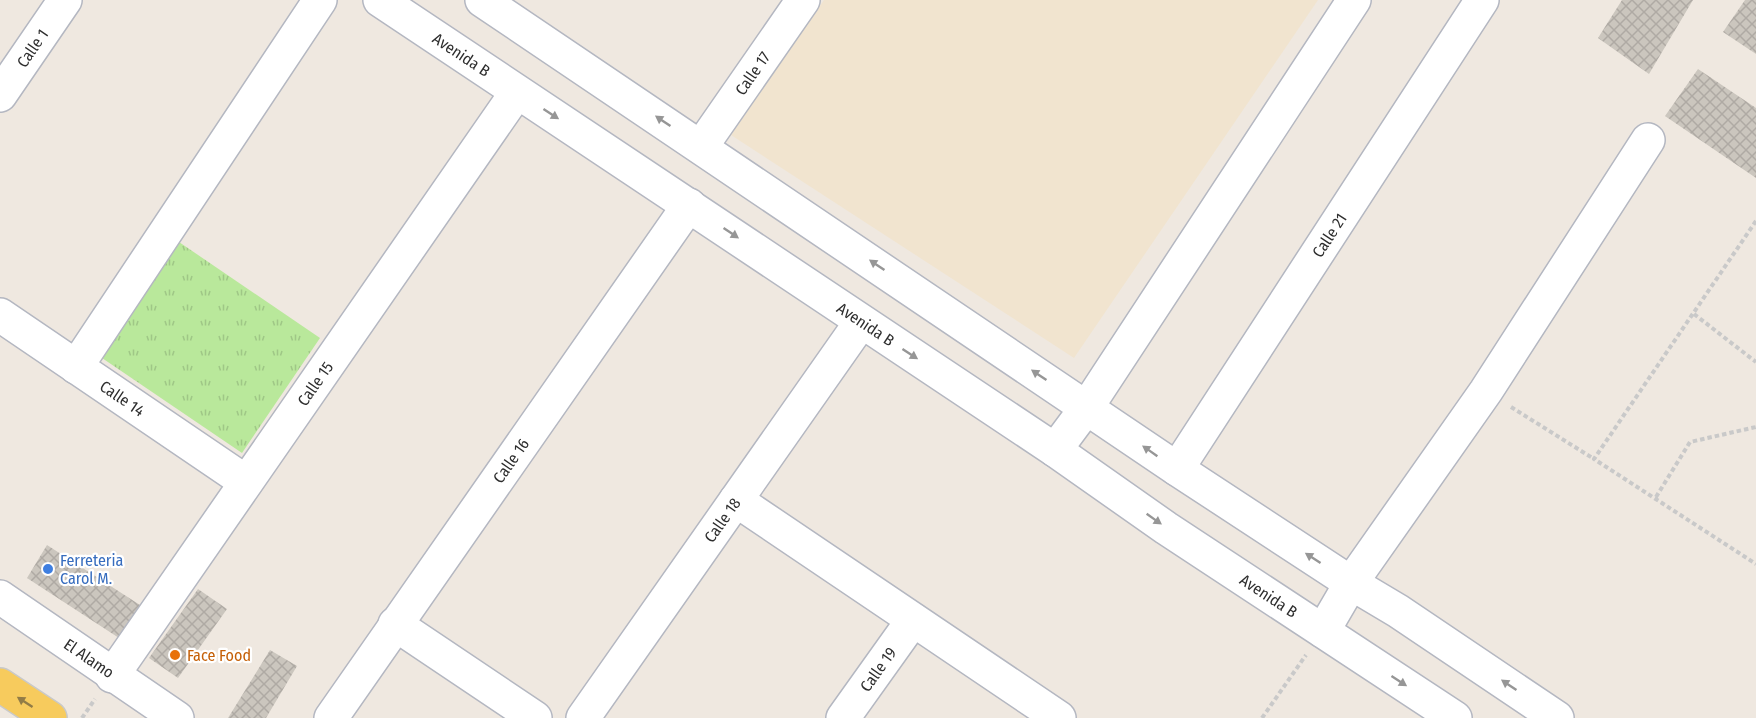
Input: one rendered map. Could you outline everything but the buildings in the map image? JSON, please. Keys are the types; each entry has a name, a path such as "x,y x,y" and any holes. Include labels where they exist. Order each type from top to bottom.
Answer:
{"main road":[{"path":"0,685 50,718"}],"street":[{"name":"Calle 1","path":"0,95 65,0"},
{"path":"76,367 320,0"},
{"name":"Avenida B","path":"380,0 1055,450 1166,528 1455,718"},
{"path":"482,0 1177,469 1351,583 1398,611 1557,718"},
{"name":"Calle 17","path":"701,147 803,0"},
{"path":"1055,450 1087,407 1354,0"},
{"name":"Calle 21","path":"1177,469 1482,0"},
{"name":"Calle 15","path":"112,676 517,92"},
{"path":"1323,631 1351,583 1486,391 1648,140"},
{"name":"Calle 16","path":"331,718 689,205"},
{"name":"Calle 14","path":"0,315 246,482"},
{"name":"Calle 18","path":"582,718 861,322"},
{"path":"736,500 1059,718"},
{"name":"El Alamo","path":"0,597 112,676 177,718"},
{"name":"Calle 19","path":"843,718 913,620"},
{"path":"395,624 535,718"}],"path":[{"path":"1594,459 1756,221"},
{"path":"1694,314 1756,362"},
{"path":"1486,391 1656,497 1756,564"},
{"path":"1656,497 1690,442 1756,427"},
{"path":"1262,718 1323,631"}],"shaded area":[{"path":"824,0 1318,0 1074,358 731,135"}],"green space":[{"path":"179,242 320,338 242,453 102,358"}],"place":[{"name":"Ferreteria Carol M.","path":"48,569"},
{"name":"Face Food","path":"175,655"}]}
